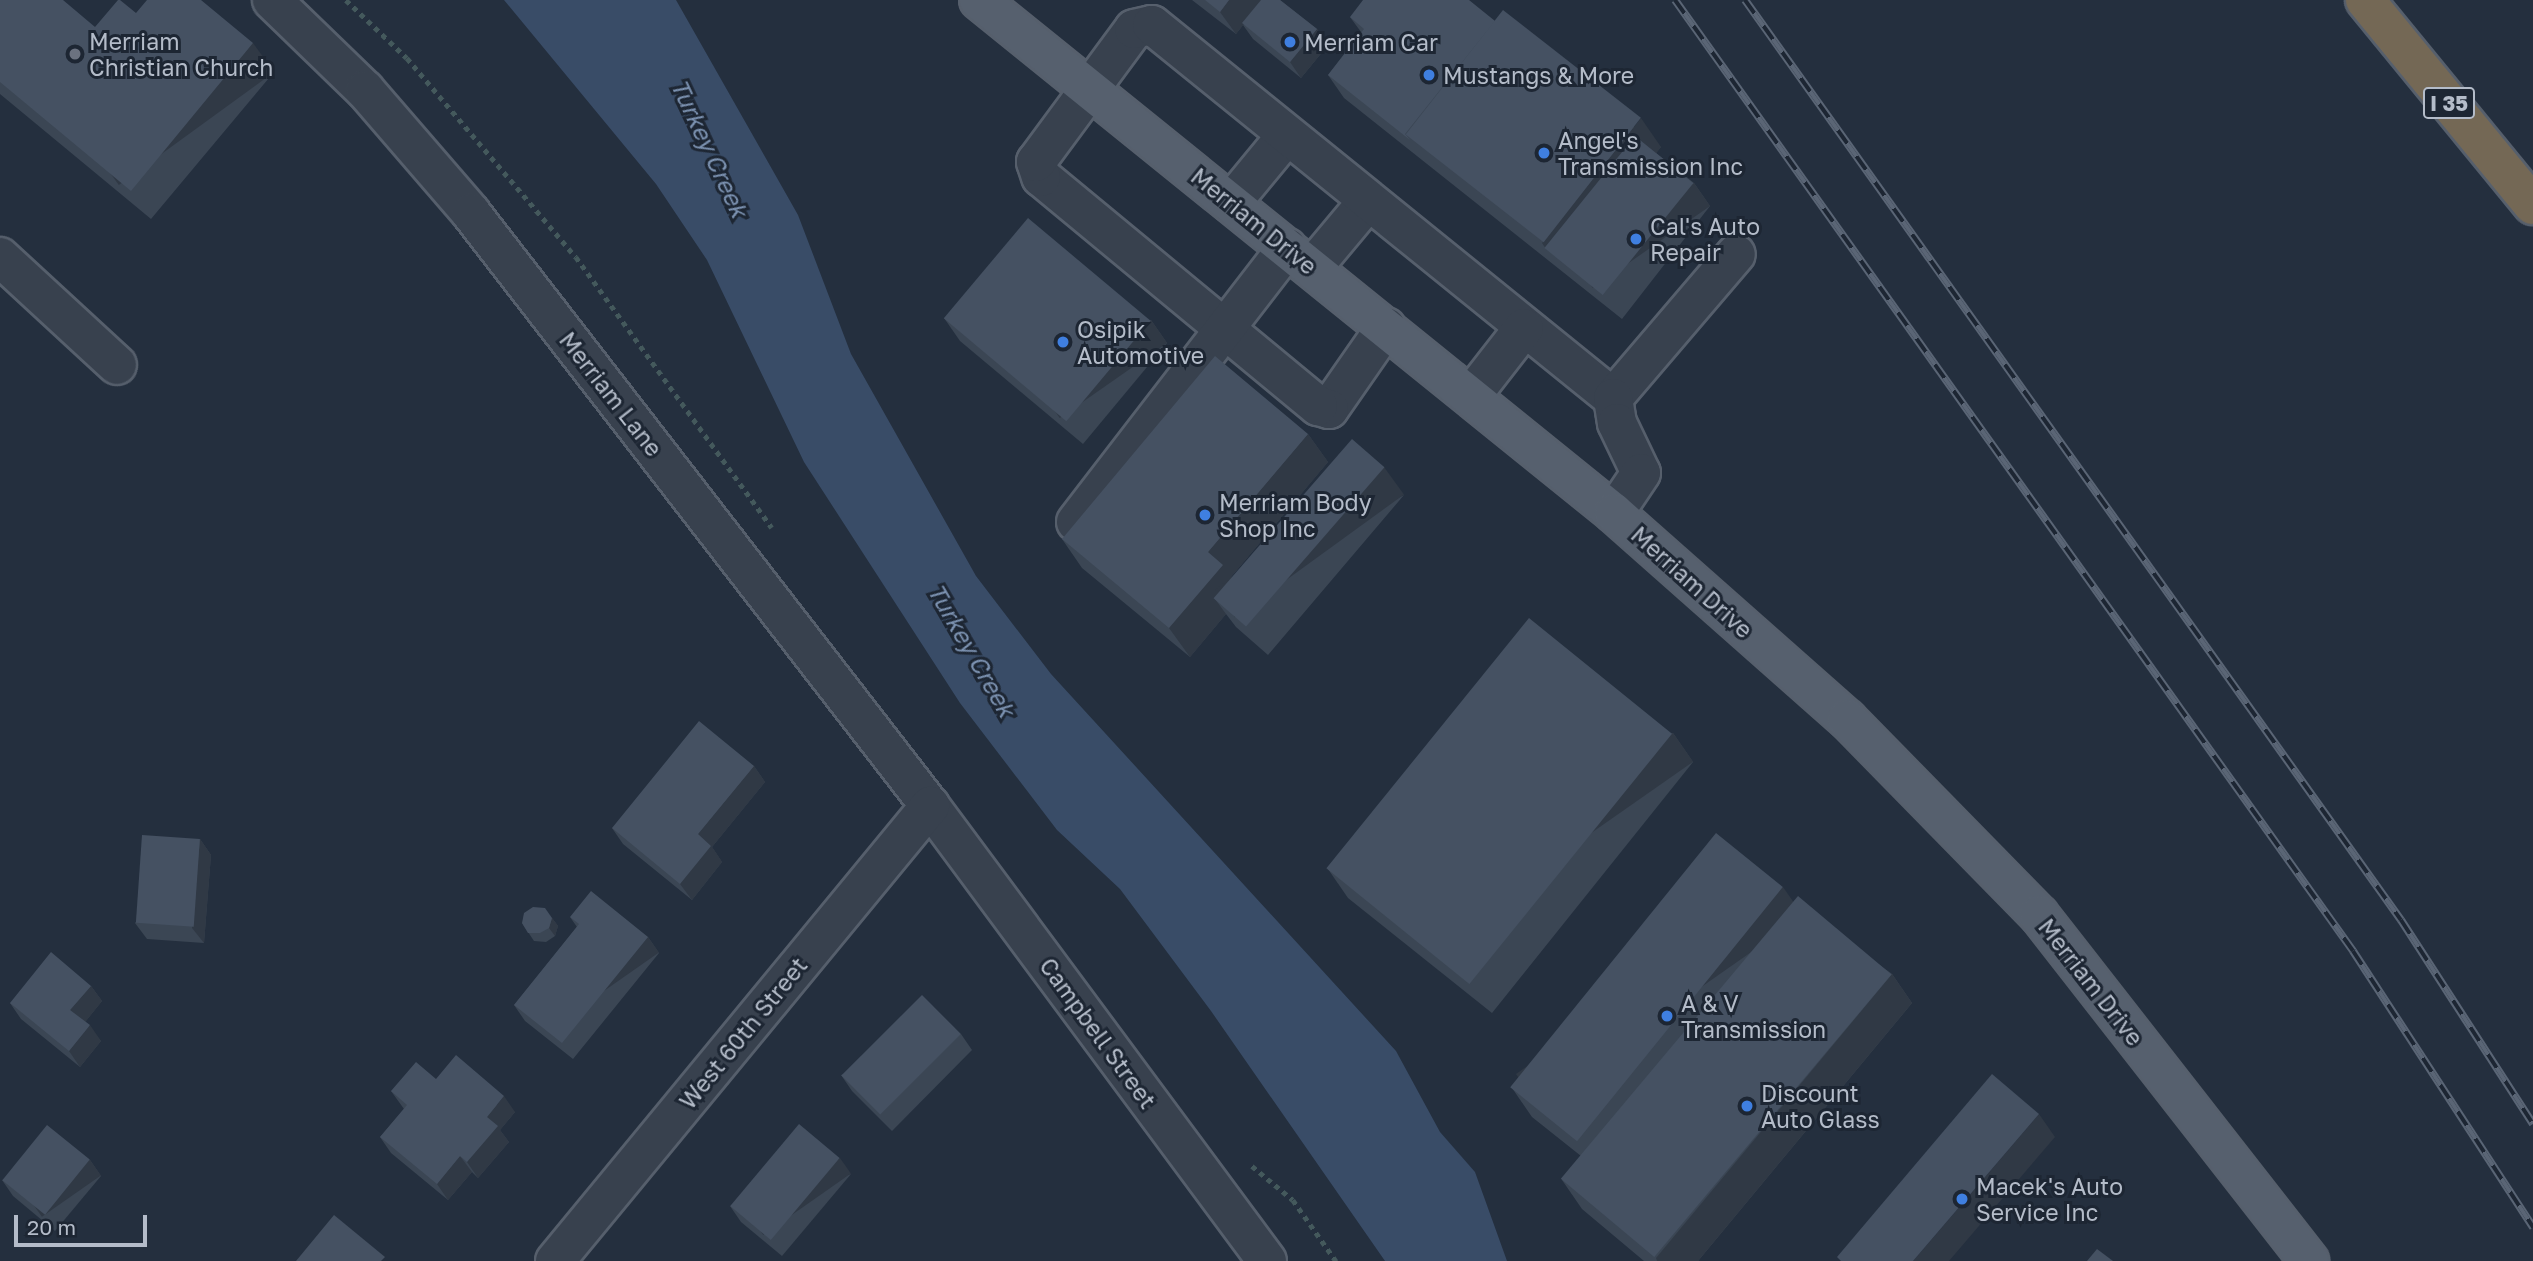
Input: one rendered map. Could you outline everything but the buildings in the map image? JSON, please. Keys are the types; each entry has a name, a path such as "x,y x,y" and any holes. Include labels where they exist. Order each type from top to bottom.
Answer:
{"highway":[{"name":"I 35","path":"2365,0 2533,205"}],"main road":[{"name":"Merriam Drive","path":"979,0 1615,513 1847,719 2039,915 2309,1261"}],"street":[{"name":"Merriam Lane","path":"272,0 365,90 471,213 930,806"},
{"path":"1386,327 1328,409 1318,406 1041,177 1036,162 1134,29 1152,25 1613,398 1617,423 1641,473 1615,513"},
{"path":"1231,204 1287,135"},
{"path":"1076,522 1225,329 1299,258 1367,201"},
{"path":"1613,398 1736,254"},
{"path":"0,257 117,365"},
{"path":"1471,396 1524,328"},
{"name":"West 60th Street","path":"555,1261 930,806"},
{"name":"Campbell Street","path":"930,806 1267,1261"}],"water":[{"name":"Turkey Creek","path":"504,0 676,0 798,215 851,354 976,576 1051,674 1396,1051 1440,1132 1475,1172 1507,1261 1385,1261 1211,1011 1120,889 1057,830 960,703 804,462 707,260 656,184"}],"railway":[{"path":"1675,0 2353,951 2533,1227"},
{"path":"1745,0 2401,920 2533,1124"}],"place":[{"name":"Merriam Car","path":"1290,42"},
{"name":"Merriam Christian Church","path":"75,54"},
{"name":"Mustangs & More","path":"1429,75"},
{"name":"Angel's Transmission Inc","path":"1544,153"},
{"name":"Cal's Auto Repair","path":"1636,239"},
{"name":"Osipik Automotive","path":"1063,342"},
{"name":"Merriam Body Shop Inc","path":"1205,515"},
{"name":"A & V Transmission","path":"1667,1016"},
{"name":"Discount Auto Glass","path":"1747,1106"},
{"name":"Macek's Auto Service Inc","path":"1962,1199"}]}
